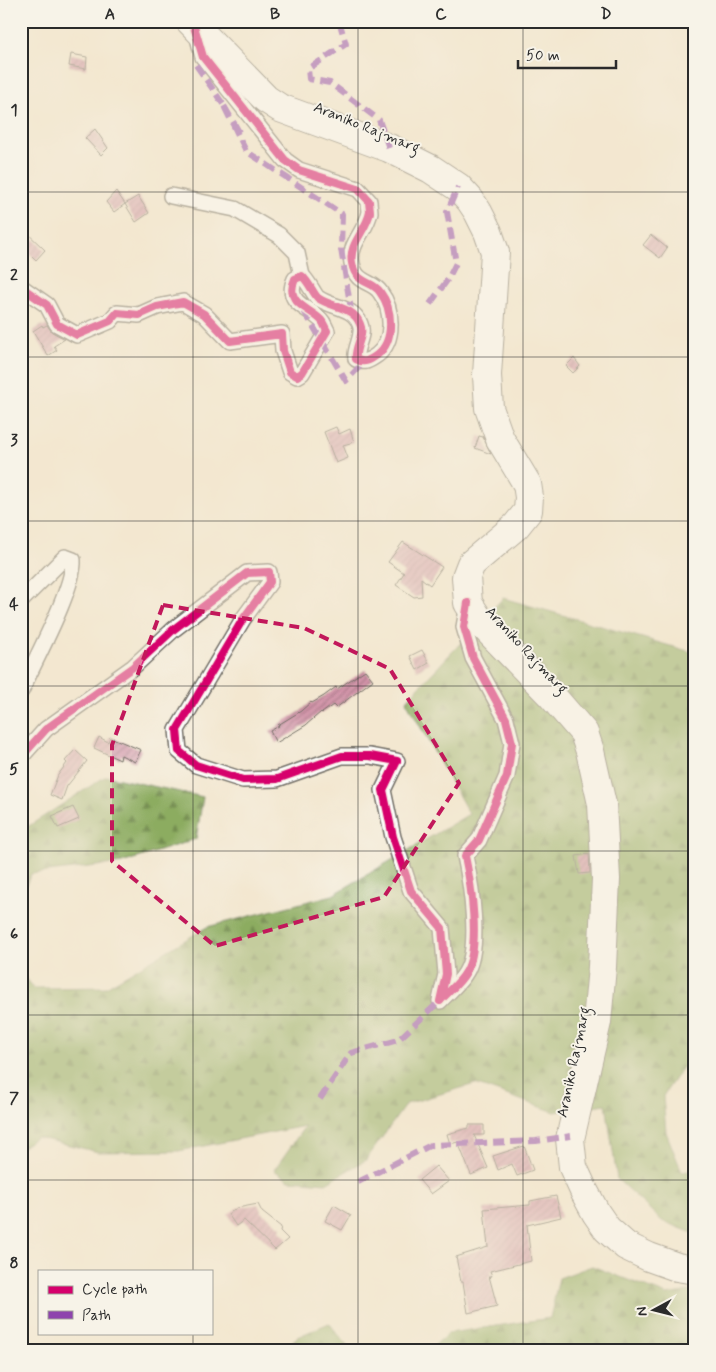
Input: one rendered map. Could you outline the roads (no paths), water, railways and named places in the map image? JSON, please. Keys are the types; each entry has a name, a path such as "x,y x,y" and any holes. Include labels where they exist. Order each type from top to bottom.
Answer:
{"highway":[{"name":"Araniko Rajmarg","path":"191,22 266,99 280,108 411,158 458,187 478,212 495,252 488,375 489,408 500,439 527,484 529,497 528,511 516,526 471,564 466,577 468,603 482,624 552,696 584,733 602,804 606,879 602,967 597,1022 570,1139 573,1167 596,1213 607,1229 626,1246 677,1268 695,1270"}],"street":[{"path":"171,196 235,209 279,235 298,252 302,276 309,282 317,298 351,312 360,324 361,336 355,352 356,359 360,362 369,361 383,350 390,334 389,308 379,290 360,280 352,264 352,251 370,212 369,200 358,189 299,170 285,160 203,57 191,22"},
{"path":"21,287 47,305 57,324 78,335 110,321 117,313 139,315 157,306 183,302 204,314 230,341 282,334 283,351 290,372 296,376 302,373 327,331 322,321 294,299 291,287 295,278 302,276"},
{"path":"21,601 66,557 73,560 73,570 59,609 21,691"},
{"path":"21,757 46,730 133,667 174,629 247,572 269,572 270,582 243,619 176,730 179,751 196,765 243,780 277,779 342,756 370,756 397,761 383,790 393,837 411,891 442,928 446,974 440,1001 466,972 469,963 474,932 471,887 465,856 479,840 507,776 512,744 506,719 473,658 464,627 468,603"}]}
